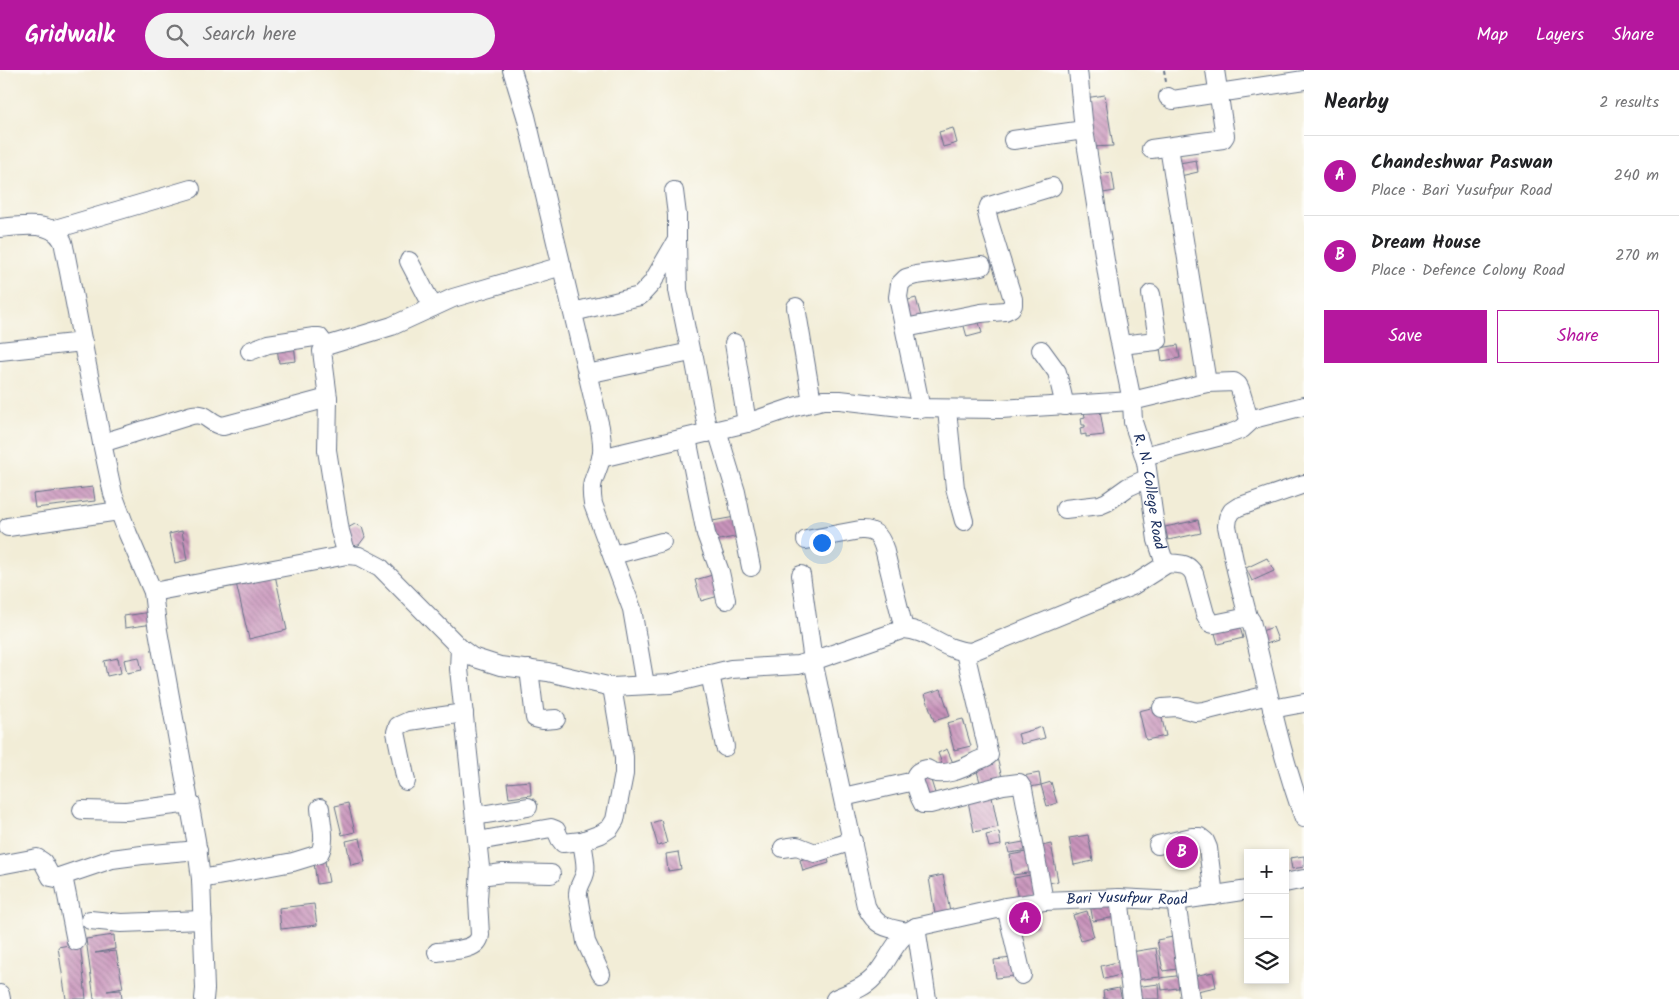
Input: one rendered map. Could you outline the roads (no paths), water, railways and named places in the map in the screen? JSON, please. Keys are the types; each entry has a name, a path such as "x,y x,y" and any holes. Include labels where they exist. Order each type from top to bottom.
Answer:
{"street":[{"path":"512,70 526,116 600,427 601,458 592,478 591,490 597,517 632,609 645,685"},
{"name":"R. N. College Road","path":"1078,70 1084,130 1111,298 1132,401 1133,422 1144,456 1157,540 1163,558 1168,563 1182,563 1191,568 1210,623 1248,618"},
{"path":"1207,383 1160,148 1223,139 1225,136 1215,70"},
{"path":"1168,97 1173,100 1304,80"},
{"path":"1013,140 1084,130"},
{"path":"905,328 981,313 1005,311 1011,308 1013,298 989,222 987,213 989,206 1052,187"},
{"path":"52,230 191,189"},
{"path":"674,191 677,215 678,290 691,354 694,357 712,432 736,492 751,567"},
{"path":"0,228 38,226 52,230 62,238 66,251 102,444 118,511 153,592 157,625 191,803 198,850 201,879 204,999"},
{"path":"573,312 640,296 652,283 678,240"},
{"path":"409,261 433,307"},
{"path":"347,555 340,531 327,450 328,398 322,351 326,346 392,326 452,298 562,266"},
{"path":"921,409 898,297 900,284 906,278 982,266"},
{"path":"1121,345 1158,340 1151,294"},
{"path":"796,306 812,402"},
{"path":"250,351 268,344 314,337 319,338 326,346"},
{"path":"0,351 83,342"},
{"path":"734,343 747,423"},
{"path":"1041,350 1057,372 1065,406"},
{"path":"587,374 686,353 691,354"},
{"path":"601,458 747,423 812,402 840,400 921,409 1001,409 1132,401 1207,383 1234,382 1238,385 1248,416 1253,419"},
{"path":"102,444 192,415 203,414 218,425 223,426 328,398"},
{"path":"1144,456 1229,434 1242,429 1253,419 1304,406"},
{"path":"947,410 955,488 964,521"},
{"path":"687,438 706,534 720,572 726,600"},
{"path":"1065,510 1100,505 1128,487 1148,478"},
{"path":"1304,484 1238,507 1228,518 1227,526 1236,570 1248,618 1251,621 1290,780 1304,818"},
{"path":"8,528 118,511"},
{"path":"806,540 860,530 869,530 876,534 881,539 884,548 904,629"},
{"path":"613,555 662,542"},
{"path":"153,592 347,555 359,556 380,567 460,648 472,656 500,666 562,675 612,687 678,682 731,669 787,666 814,661 904,629 912,629 922,633 949,648 971,652 1132,586 1168,563"},
{"path":"801,575 814,661 866,906 872,919 882,926 912,930"},
{"path":"436,952 470,947 479,940 478,900 480,876 478,841 459,669 460,648"},
{"path":"965,652 990,755 972,764 944,773 932,772 927,769 919,771 916,773 914,780 923,804 1019,783 1023,789 1044,901"},
{"path":"528,669 535,718 544,720 556,719"},
{"path":"710,674 725,747"},
{"path":"478,841 551,828 556,830 563,842 582,841 602,834 610,828 618,812 624,774 624,757 612,687"},
{"path":"1162,708 1177,707 1204,712 1270,702 1304,703"},
{"path":"406,781 396,732 398,726 409,721 464,713"},
{"path":"972,764 978,792"},
{"path":"842,797 914,780"},
{"path":"82,810 126,811 191,803"},
{"path":"475,816 528,807"},
{"path":"201,879 294,862 319,854 323,848 320,808"},
{"path":"1158,845 1192,837 1200,837 1205,841 1208,848 1214,896"},
{"path":"582,841 585,875 578,890 579,905 586,942 602,974"},
{"path":"783,848 797,846 815,852 853,841"},
{"path":"0,865 37,858 43,862 51,877 56,878 112,859 142,854 198,850"},
{"path":"480,876 503,873 551,874"},
{"path":"63,876 76,940"},
{"path":"1289,882 1304,880"},
{"name":"Bari Yusufpur Road","path":"912,930 1006,907 1044,901 1119,898 1176,901 1244,891"},
{"path":"1119,898 1132,999"},
{"path":"1176,901 1190,999"},
{"path":"1006,907 1022,975"},
{"path":"90,920 120,923 202,920"},
{"path":"834,999 856,990 874,978 900,938 912,930"},
{"path":"912,930 927,999"},
{"path":"0,994 1,999"}],"place":[{"name":"Dream House","path":"1182,852"},
{"name":"Chandeshwar Paswan","path":"1025,918"}]}
